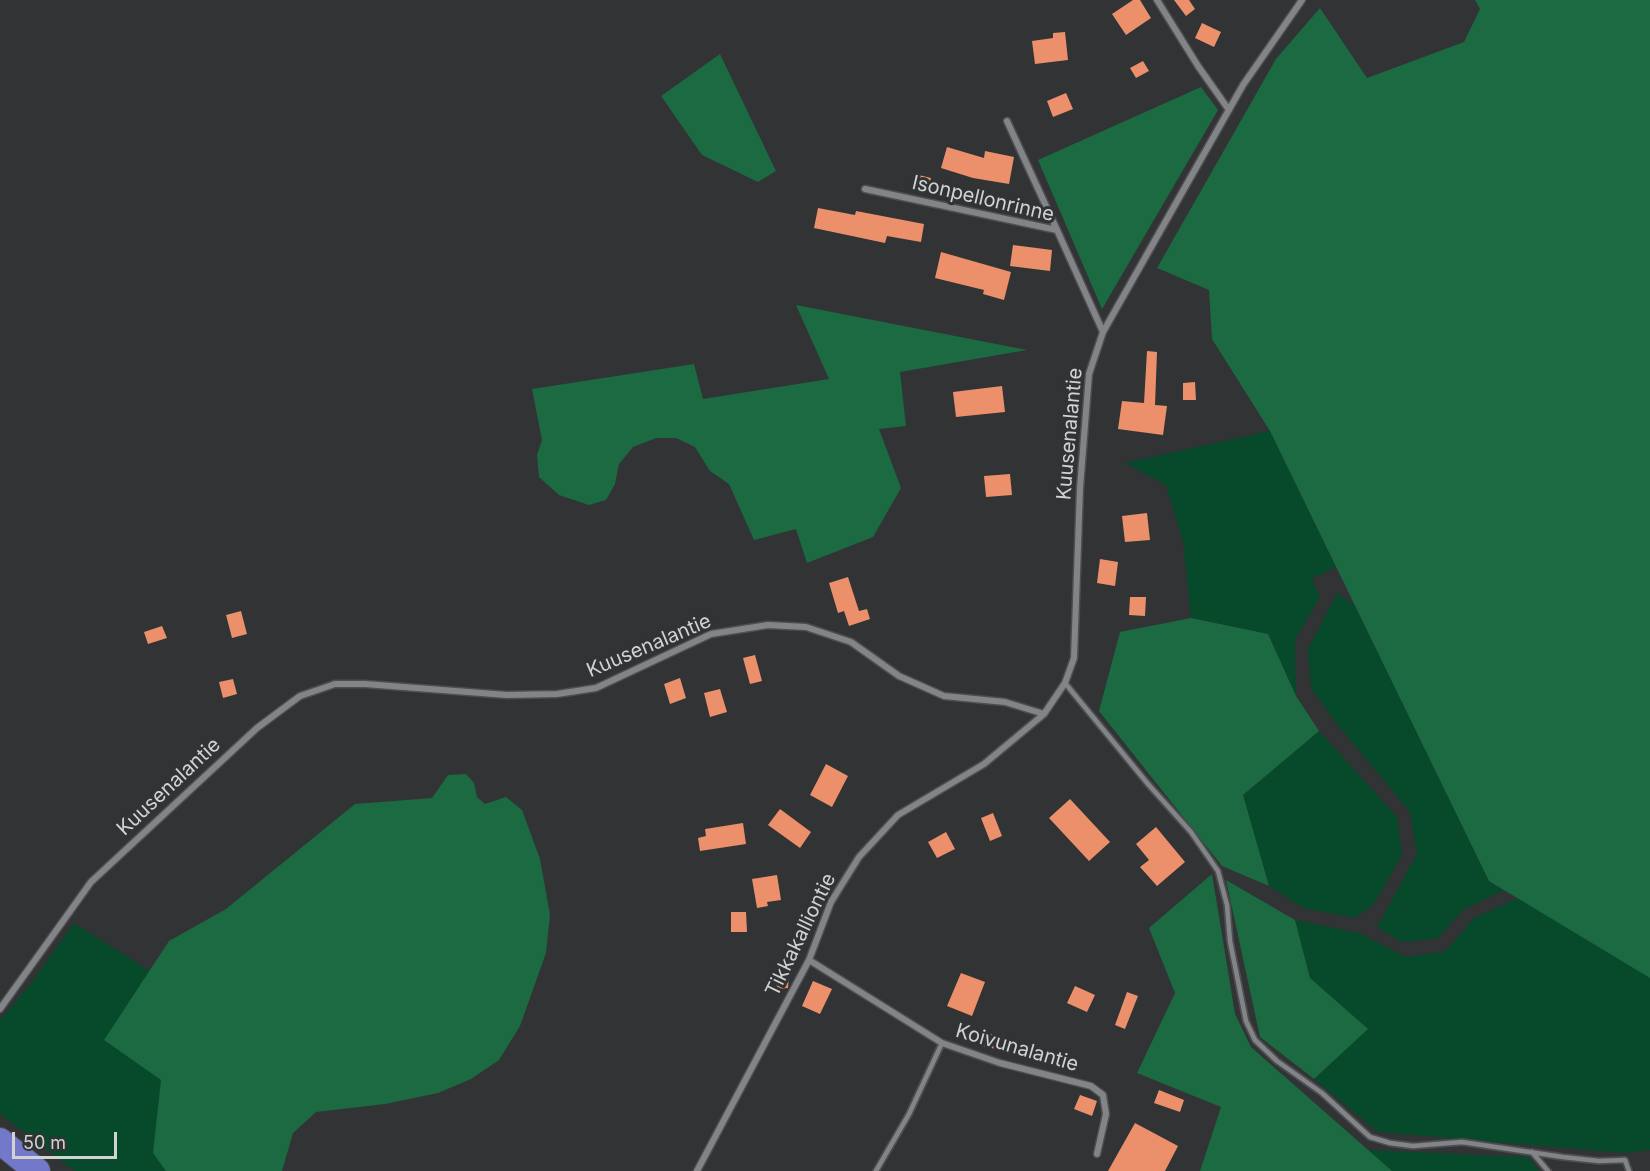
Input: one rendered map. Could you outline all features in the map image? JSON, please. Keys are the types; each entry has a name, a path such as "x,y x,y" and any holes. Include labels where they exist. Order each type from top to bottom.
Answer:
{"highway":[{"path":"0,1141 35,1171"},
{"path":"0,1148 35,1171"}],"street":[{"path":"1156,0 1229,110"},
{"name":"Kuusenalantie","path":"0,1009 91,882 257,728 300,696 335,684 507,694 557,694 596,688 711,634 768,625 806,627 851,642 899,676 944,696 1005,702 1044,714 1065,683 1074,658 1080,488 1089,374 1102,332 1243,84 1302,0"},
{"path":"1007,121 1058,230"},
{"name":"Isonpellonrinne","path":"865,189 1058,230 1102,332"},
{"name":"Tikkakalliontie","path":"697,1171 809,960 831,902 859,857 898,815 984,764 1044,714"},
{"name":"Koivunalantie","path":"809,960 942,1043 1000,1063 1091,1086 1102,1095 1106,1114 1097,1154"}],"lane":[{"path":"1065,683 1148,784 1191,832 1218,871 1227,905 1230,941 1246,1021 1255,1040 1277,1061 1322,1093 1370,1137 1401,1144 1462,1143 1599,1161 1625,1160 1629,1171"},
{"path":"876,1171 909,1114 942,1043"},
{"path":"1532,1152 1548,1171"}],"green space":[{"path":"1475,0 1650,0 1650,978 1489,881 1270,431 1212,339 1209,290 1157,268 1276,59 1320,8 1367,78 1464,42 1480,9"},
{"path":"720,54 776,171 758,182 702,155 661,96"},
{"path":"1201,87 1218,110 1102,309 1038,160"},
{"path":"796,305 1027,350 900,372 906,426 879,429 901,488 873,537 807,563 796,529 754,540 729,484 710,471 695,447 676,438 656,438 633,447 619,464 615,484 606,500 589,505 559,495 539,477 537,455 542,440 532,389 694,364 703,399 829,379"},
{"path":"1270,431 1336,567 1312,579 1320,597 1295,640 1296,696 1268,634 1191,618 1183,542 1166,485 1125,463"},
{"path":"1337,593 1355,606 1489,881 1504,890 1463,910 1437,939 1401,942 1377,927 1417,854 1410,812 1336,723 1311,688 1308,649"},
{"path":"1191,618 1268,634 1296,696 1319,731 1243,795 1269,886 1222,866 1099,711 1120,632"},
{"path":"1319,731 1397,817 1402,855 1374,904 1355,918 1303,908 1269,886 1243,795"},
{"path":"466,774 474,783 477,797 485,804 506,797 522,810 540,859 550,915 546,953 520,1026 499,1060 471,1079 438,1093 385,1104 316,1112 293,1133 282,1171 166,1171 153,1153 161,1080 104,1040 169,941 226,909 355,804 432,798 448,775"},
{"path":"1212,874 1235,1014 1251,1047 1392,1171 1200,1171 1221,1107 1137,1073 1175,993 1149,928"},
{"path":"1226,880 1295,920 1310,978 1368,1029 1314,1079 1260,1037"},
{"path":"1518,898 1650,978 1650,1150 1623,1153 1378,1132 1314,1079 1368,1029 1310,978 1295,920 1359,933 1406,957 1446,951 1474,918"},
{"path":"74,923 150,971 105,1040 161,1080 153,1153 166,1171 75,1171 0,1114 0,1020 32,982"},
{"path":"1368,1150 1528,1157 1539,1171 1392,1171"}],"building":[{"path":"1133,0 1140,0 1151,18 1126,35 1112,14"},
{"path":"1174,0 1189,0 1195,9 1186,16"},
{"path":"1202,23 1221,32 1214,47 1195,38"},
{"path":"1065,32 1068,60 1035,64 1032,41 1053,38 1053,33"},
{"path":"1143,61 1149,71 1136,78 1130,68"},
{"path":"1066,93 1073,109 1053,117 1047,101"},
{"path":"947,147 984,158 985,151 1014,157 1009,184 973,178 941,168"},
{"path":"919,175 931,178 928,189 916,187"},
{"path":"818,208 855,215 856,211 924,224 921,242 887,236 885,243 814,228"},
{"path":"1013,245 1052,250 1050,271 1010,266"},
{"path":"941,252 1011,272 1004,300 983,294 984,290 935,278"},
{"path":"1147,351 1157,352 1155,405 1167,406 1163,435 1118,429 1122,401 1144,403"},
{"path":"1195,382 1196,400 1183,400 1183,383"},
{"path":"1002,386 1005,412 956,417 953,392"},
{"path":"1010,474 1012,495 986,497 984,476"},
{"path":"1147,513 1150,540 1125,542 1122,516"},
{"path":"1100,559 1118,562 1115,586 1097,583"},
{"path":"848,577 859,611 867,609 870,619 849,626 844,611 838,613 829,583"},
{"path":"1130,597 1146,597 1145,616 1129,615"},
{"path":"241,611 247,634 232,638 226,615"},
{"path":"162,626 167,638 148,644 144,632"},
{"path":"755,655 762,681 750,684 743,658"},
{"path":"680,678 686,698 670,704 664,684"},
{"path":"233,679 237,694 223,698 219,682"},
{"path":"720,689 727,712 710,717 704,693"},
{"path":"826,764 848,776 832,807 810,795"},
{"path":"1070,799 1110,842 1089,861 1049,818"},
{"path":"780,809 811,832 800,848 768,825"},
{"path":"993,813 1002,836 990,841 981,818"},
{"path":"743,823 746,844 700,851 698,838 706,836 705,829"},
{"path":"1156,827 1185,862 1157,886 1140,867 1149,860 1136,844"},
{"path":"946,832 955,849 937,858 928,842"},
{"path":"777,875 781,900 767,902 768,906 757,908 752,879"},
{"path":"731,912 746,912 747,932 731,932"},
{"path":"961,973 985,982 972,1016 947,1006"},
{"path":"789,974 788,988 777,989 776,975"},
{"path":"813,981 832,989 820,1014 802,1006"},
{"path":"1075,986 1095,995 1087,1012 1067,1003"},
{"path":"1127,992 1138,996 1125,1029 1115,1025"},
{"path":"986,1033 1004,1037 1000,1050 983,1046"},
{"path":"1159,1090 1184,1100 1180,1112 1154,1103"},
{"path":"1080,1095 1097,1101 1092,1116 1074,1109"},
{"path":"1135,1123 1178,1146 1165,1171 1108,1171"}]}
